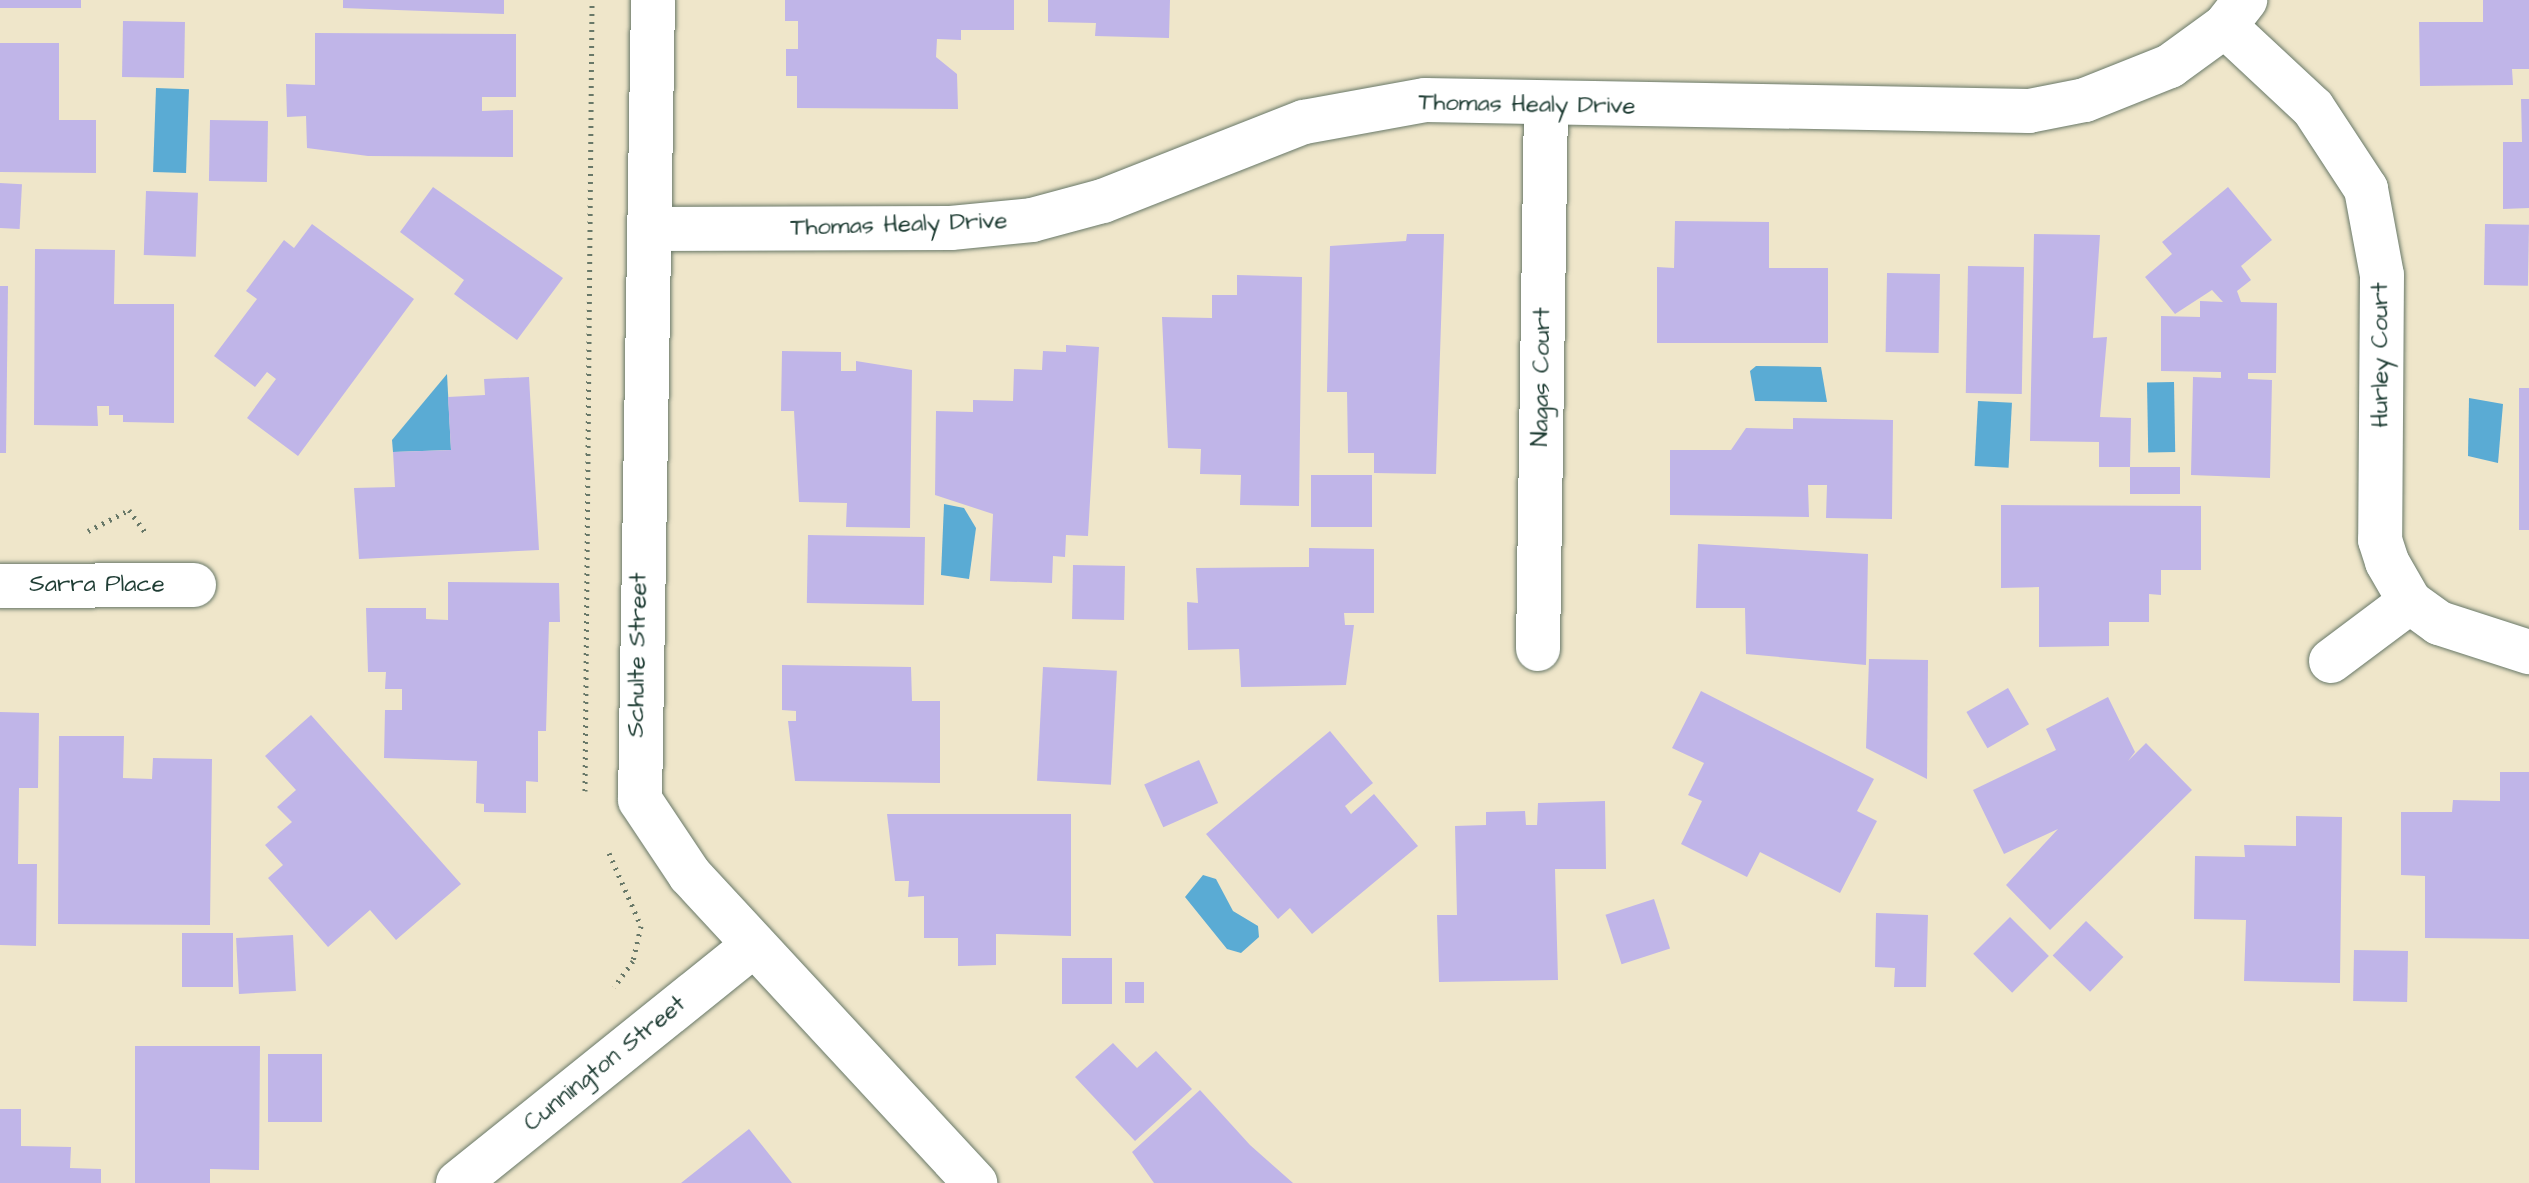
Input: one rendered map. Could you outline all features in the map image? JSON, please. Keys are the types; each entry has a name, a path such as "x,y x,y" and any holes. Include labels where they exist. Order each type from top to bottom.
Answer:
{"street":[{"name":"Schulte Street","path":"653,0 640,800 677,860 753,946 975,1183"},
{"name":"Thomas Healy Drive","path":"651,229 951,228 1032,220 1103,201 1304,122 1425,100 2029,111 2135,83 2235,13"},
{"name":"Hurley Court","path":"2235,13 2313,108 2366,189 2382,275 2380,540 2410,602"},
{"name":"Nagas Court","path":"1538,649 1546,104"},
{"name":"Sarra Place","path":"0,586 194,585"},
{"path":"2331,661 2410,602 2465,637 2529,652"},
{"name":"Cunnington Street","path":"458,1183 753,946"}],"water":[{"path":"156,88 189,89 186,173 153,172"},
{"path":"1756,366 1821,367 1827,402 1755,401 1750,371"},
{"path":"447,374 451,450 393,452 392,440"},
{"path":"2147,382 2174,382 2175,452 2148,452"},
{"path":"2469,398 2503,404 2498,463 2468,456"},
{"path":"1978,401 2012,403 2009,468 1975,466"},
{"path":"944,504 964,508 976,528 969,579 941,575"},
{"path":"1203,875 1216,879 1233,911 1258,926 1259,937 1241,953 1227,949 1185,897"}],"building":[{"path":"0,0 81,0 81,8 0,8"},
{"path":"343,0 504,0 504,14 343,8"},
{"path":"785,0 1014,0 1014,30 961,30 961,40 937,39 936,57 957,74 958,109 797,108 797,76 786,76 786,49 798,49 798,21 785,21"},
{"path":"1048,0 1170,0 1169,38 1095,36 1096,23 1048,22"},
{"path":"2483,0 2529,0 2529,69 2512,69 2513,85 2420,86 2419,22 2483,22"},
{"path":"123,21 185,22 184,78 122,77"},
{"path":"315,33 516,34 516,97 482,97 482,111 513,110 513,157 368,156 307,148 306,116 287,117 286,84 315,85"},
{"path":"0,43 59,43 59,120 96,120 96,173 0,172"},
{"path":"2521,99 2529,99 2529,208 2503,209 2503,142 2522,142"},
{"path":"210,120 268,121 267,182 209,181"},
{"path":"0,183 22,184 20,229 0,228"},
{"path":"433,187 563,278 517,340 454,294 464,280 400,232"},
{"path":"2228,187 2272,240 2241,266 2251,280 2237,291 2241,302 2277,303 2276,373 2248,373 2248,379 2272,380 2270,478 2191,475 2193,377 2221,378 2221,372 2161,371 2161,316 2200,317 2200,301 2223,302 2212,290 2175,314 2145,277 2172,254 2162,242"},
{"path":"146,191 198,193 196,257 144,255"},
{"path":"1675,221 1769,222 1769,268 1828,268 1828,343 1657,343 1657,267 1674,268"},
{"path":"312,224 414,299 298,456 247,418 276,379 267,372 255,387 214,356 257,299 246,291 284,240 294,248"},
{"path":"2485,224 2529,225 2528,286 2484,285"},
{"path":"1407,234 1444,234 1436,474 1374,473 1374,453 1348,453 1347,392 1327,392 1330,246 1406,241"},
{"path":"2034,234 2100,235 2093,338 2107,337 2100,417 2131,418 2130,467 2099,467 2099,442 2030,441"},
{"path":"35,249 115,250 114,304 174,304 174,423 123,422 123,415 109,415 109,406 97,406 98,426 34,425"},
{"path":"1968,266 2024,267 2022,394 1966,393"},
{"path":"1887,273 1940,274 1939,353 1886,352"},
{"path":"1237,275 1302,277 1299,506 1240,505 1241,475 1200,474 1201,449 1168,448 1162,317 1212,318 1212,295 1237,295"},
{"path":"0,286 8,286 6,453 0,453"},
{"path":"1066,345 1099,347 1088,536 1066,535 1065,557 1053,556 1052,583 990,581 993,514 935,495 936,411 973,412 973,400 1013,401 1014,369 1042,370 1043,351 1066,352"},
{"path":"782,351 841,352 841,371 856,371 856,361 912,370 910,528 846,527 847,503 799,502 794,411 781,411"},
{"path":"529,377 539,550 359,559 354,488 395,487 393,452 451,450 448,397 485,395 484,379"},
{"path":"2519,388 2529,388 2529,530 2519,530"},
{"path":"1793,418 1893,420 1892,519 1826,518 1827,485 1808,485 1809,517 1670,515 1670,450 1731,450 1746,428 1793,429"},
{"path":"2130,467 2180,467 2180,494 2130,494"},
{"path":"1311,475 1372,475 1372,527 1311,527"},
{"path":"2001,505 2201,506 2201,570 2161,570 2161,595 2149,594 2149,622 2109,622 2109,646 2039,647 2039,587 2001,588"},
{"path":"808,535 925,537 924,605 807,603"},
{"path":"1698,544 1868,554 1866,665 1746,654 1745,608 1696,608"},
{"path":"1309,548 1374,549 1374,613 1344,613 1345,625 1354,625 1346,685 1241,687 1239,649 1188,650 1187,602 1198,603 1196,568 1309,567"},
{"path":"1073,565 1125,566 1124,620 1072,619"},
{"path":"448,582 559,583 560,622 549,622 546,731 538,731 538,782 526,781 526,813 484,812 484,804 476,803 477,761 384,758 385,710 402,710 402,689 385,689 386,672 368,672 366,608 426,608 426,619 448,620"},
{"path":"1869,659 1928,660 1927,779 1866,748"},
{"path":"782,665 911,667 912,701 940,701 940,783 795,781 788,721 796,721 796,711 782,710"},
{"path":"1043,667 1117,671 1111,785 1037,781"},
{"path":"2008,688 2029,724 1987,748 1966,712"},
{"path":"1701,691 1874,779 1857,811 1877,821 1840,893 1760,852 1747,877 1681,844 1702,801 1688,795 1704,763 1672,748"},
{"path":"2108,697 2135,752 2128,761 2146,743 2192,790 2050,930 2006,885 2058,829 2004,854 1973,790 2056,750 2046,729"},
{"path":"0,712 39,713 38,788 19,788 18,864 37,864 36,946 0,945"},
{"path":"311,715 461,884 396,940 370,910 328,947 268,878 283,865 265,845 292,822 277,807 296,790 265,756"},
{"path":"1330,731 1373,783 1345,806 1351,814 1374,794 1418,846 1312,934 1290,908 1278,919 1206,834"},
{"path":"59,736 124,736 123,778 152,779 153,758 212,759 210,925 58,924"},
{"path":"1199,760 1218,803 1163,827 1144,784"},
{"path":"2500,772 2529,772 2529,939 2425,938 2425,876 2401,875 2401,812 2452,812 2453,800 2500,801"},
{"path":"1605,801 1606,869 1555,869 1558,980 1439,982 1437,915 1457,915 1455,826 1486,825 1486,812 1525,811 1526,825 1537,825 1538,803"},
{"path":"887,814 1071,814 1071,936 996,934 996,965 958,966 958,938 924,938 924,896 908,897 909,881 895,881"},
{"path":"2296,816 2342,817 2340,983 2244,981 2246,920 2194,919 2195,856 2245,857 2244,845 2296,846"},
{"path":"1654,899 1670,948 1622,964 1605,915"},
{"path":"1876,913 1928,915 1926,987 1894,987 1895,968 1875,967"},
{"path":"2010,917 2049,956 2012,993 1973,954"},
{"path":"2086,921 2123,957 2090,992 2053,956"},
{"path":"182,933 233,933 233,987 182,987"},
{"path":"293,935 296,991 239,994 236,938"},
{"path":"2354,950 2408,951 2407,1002 2353,1001"},
{"path":"1062,958 1112,958 1112,1004 1062,1004"},
{"path":"1125,982 1144,982 1144,1003 1125,1003"},
{"path":"1113,1043 1137,1068 1156,1051 1192,1089 1135,1141 1075,1077"},
{"path":"135,1046 260,1046 259,1170 210,1169 210,1183 135,1183"},
{"path":"268,1054 322,1054 322,1122 268,1122"},
{"path":"1200,1090 1250,1145 1293,1183 1154,1183 1132,1152"},
{"path":"0,1109 21,1109 21,1146 71,1147 70,1168 101,1169 101,1183 0,1183"},
{"path":"749,1129 792,1183 681,1183 739,1137"}]}
